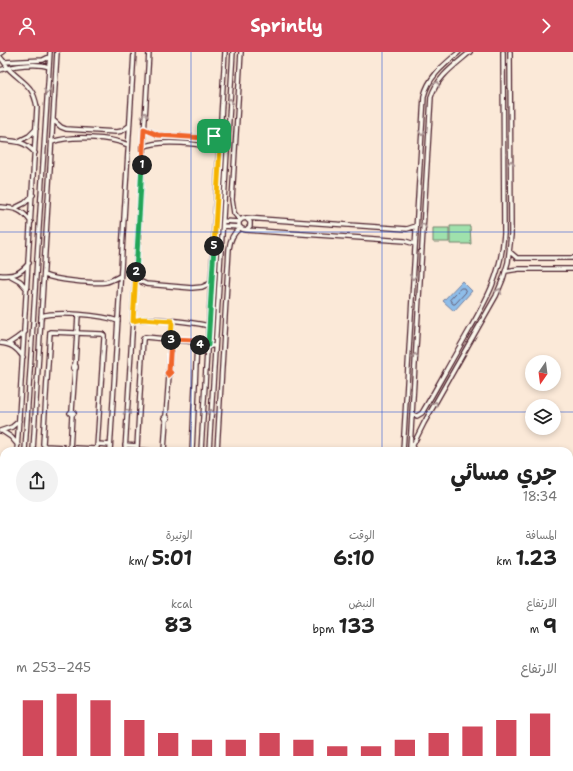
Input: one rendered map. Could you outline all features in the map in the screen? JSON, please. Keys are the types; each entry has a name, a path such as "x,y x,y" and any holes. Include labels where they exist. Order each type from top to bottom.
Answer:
{"street":[{"path":"3,52 0,56 7,68 27,85 32,92 37,107 37,129 18,445"},
{"path":"26,447 50,52"},
{"path":"33,447 57,52"},
{"path":"98,444 110,445 134,52"},
{"path":"149,52 125,445 137,446 143,338 195,340 197,342 192,447"},
{"path":"201,447 225,52"},
{"path":"209,447 233,52"},
{"path":"217,447 230,244 233,235 240,228 240,221 232,209 232,200 241,52"},
{"path":"402,447 424,101 427,87 434,75 459,52"},
{"path":"410,447 431,101 434,89 440,80 470,52"},
{"path":"418,416 422,412 488,297 501,260 504,227 503,52"},
{"path":"412,447 424,423 494,300 506,271 510,252 511,231 510,52"},
{"path":"4,62 43,60 49,57"},
{"path":"0,70 39,65 49,67"},
{"path":"424,101 431,101"},
{"path":"53,120 61,127 72,130 117,132 126,129 129,126"},
{"path":"19,141 29,136 37,129"},
{"path":"144,129 158,135 205,138 214,136 221,130"},
{"path":"52,142 71,137 112,140 128,145"},
{"path":"0,140 19,141 28,146 35,154"},
{"path":"143,147 157,143 204,145 212,147 219,152"},
{"path":"43,156 48,159 51,156"},
{"path":"42,173 47,171 50,173"},
{"path":"15,208 25,203 33,195"},
{"path":"0,207 15,208 24,214 31,222"},
{"path":"223,221 240,221 246,218 407,229 416,226"},
{"path":"246,218 249,220 250,224 249,228 246,230"},
{"path":"222,226 246,230 406,240 415,244"},
{"path":"510,252 517,258 573,258"},
{"path":"11,276 21,271 29,263"},
{"path":"506,271 514,269 573,269"},
{"path":"0,275 11,276 20,281 27,290"},
{"path":"44,275 58,279 101,282 111,281 120,276"},
{"path":"135,279 146,284 192,288 202,287 211,282"},
{"path":"411,308 418,309"},
{"path":"41,316 51,314 78,315 107,318 118,322"},
{"path":"70,447 78,315"},
{"path":"133,321 142,319 209,326"},
{"path":"164,447 172,321"},
{"path":"63,447 45,446 43,444 49,336 51,331 102,334 104,336 97,447"},
{"path":"8,344 25,332"},
{"path":"40,335 49,336"},
{"path":"0,343 8,344 23,356"},
{"path":"198,345 215,346"},
{"path":"412,414 418,416 420,421 424,423"},
{"path":"1,431 12,427 19,421"},
{"path":"1,431 11,437 18,445"}],"green space":[{"path":"450,226 470,226 471,244 450,244"},
{"path":"433,228 449,228 449,242 433,242"}],"water":[{"path":"462,281 472,291 454,311 443,301"}],"route":[{"path":"214,136 205,138 158,135 144,129 133,321 142,319 172,321 169,371 167,373 169,375 171,373 169,371 171,339 195,340 198,345 208,345 221,130 214,136"}]}
